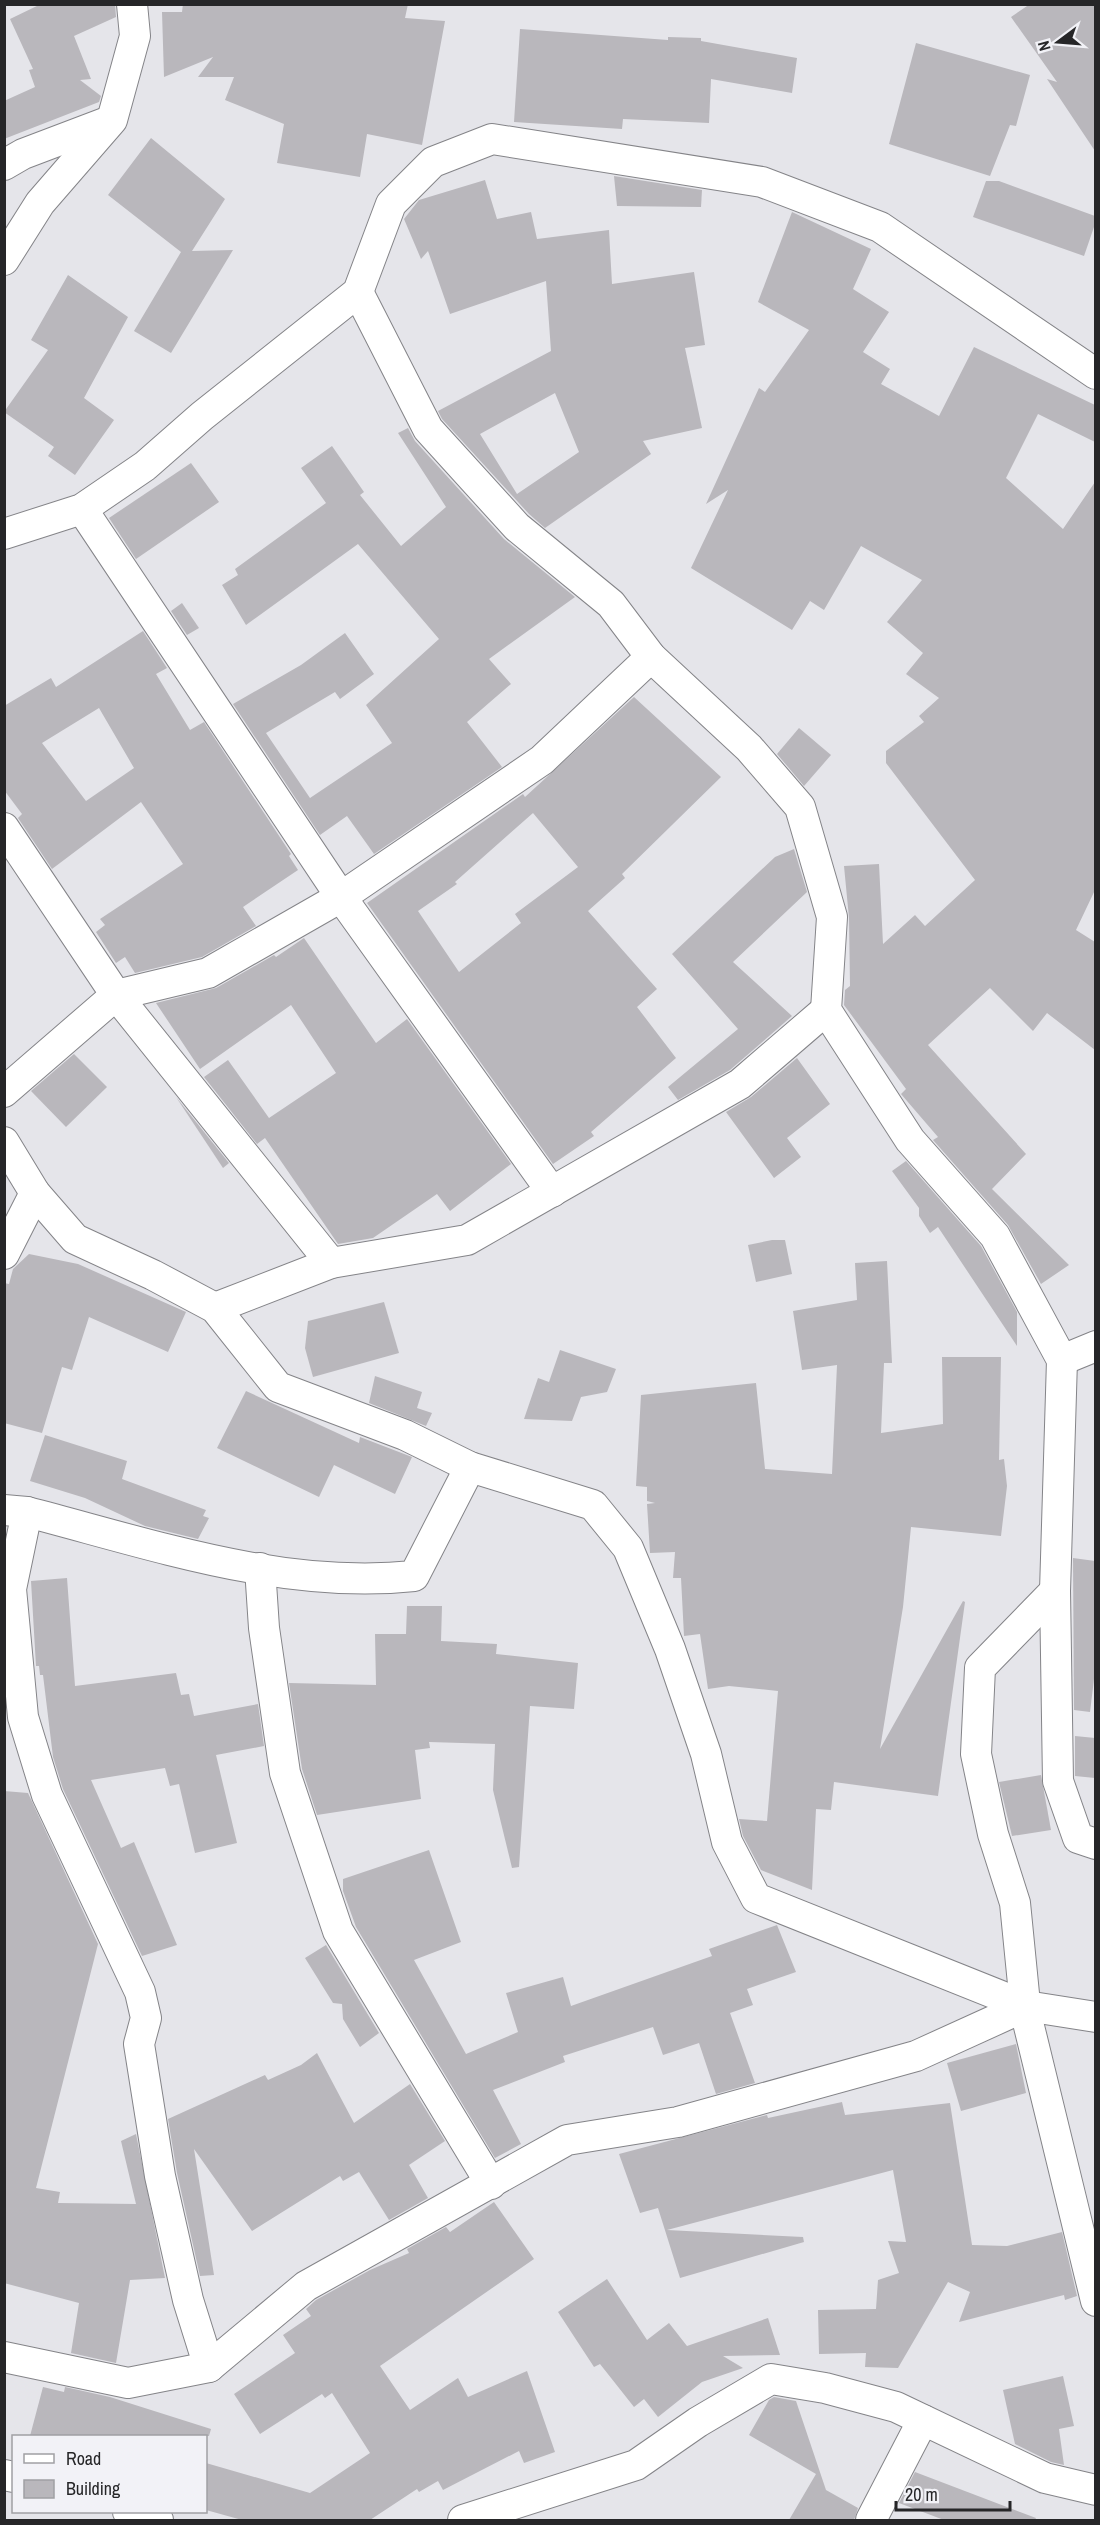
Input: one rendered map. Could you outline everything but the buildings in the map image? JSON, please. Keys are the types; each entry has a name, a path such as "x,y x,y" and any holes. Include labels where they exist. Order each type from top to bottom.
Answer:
{"street":[{"path":"4,260 40,203 112,120 135,36 132,4"},
{"path":"4,165 23,154 112,120"},
{"path":"4,534 82,509 145,466 202,416 358,292 391,204 433,162 492,139 762,182 870,223 880,227 1095,374"},
{"path":"358,292 428,429 517,526 611,604 651,657 749,748 800,807 832,917 826,1010 910,1140 995,1236 1062,1359 1055,1591 1058,1781 1077,1838 1095,1844"},
{"path":"82,509 341,897 552,1192"},
{"path":"4,1092 116,995 208,972 341,897 542,760 651,657"},
{"path":"4,828 116,995 331,1263"},
{"path":"215,1308 331,1263 467,1240 740,1084 826,1010"},
{"path":"4,1142 35,1193 75,1239 153,1275 215,1308 278,1387 405,1435 470,1467 592,1505 628,1548 670,1649 706,1754 727,1842 756,1898 1026,2006 1095,2017"},
{"path":"4,1254 35,1193"},
{"path":"1062,1359 1095,1346"},
{"path":"1062,1359 1095,1372"},
{"path":"209,2367 188,2300 160,2176 139,2044 146,2018 140,1992 47,1795 23,1717 11,1589 16,1511 203,1558 260,1568 369,1581 414,1576 470,1467"},
{"path":"260,1568 264,1628 285,1773 338,1931 491,2184"},
{"path":"1055,1591 980,1668 976,1754 993,1834 1015,1903 1026,2006 1095,2301"},
{"path":"4,2357 128,2383 209,2367 306,2286 567,2140 678,2122 916,2055 1026,2006"},
{"path":"463,2520 636,2465 698,2422 771,2379 835,2391 896,2407 1045,2478 1095,2490"},
{"path":"871,2520 923,2420"},
{"path":"135,2513 158,2520"}]}
